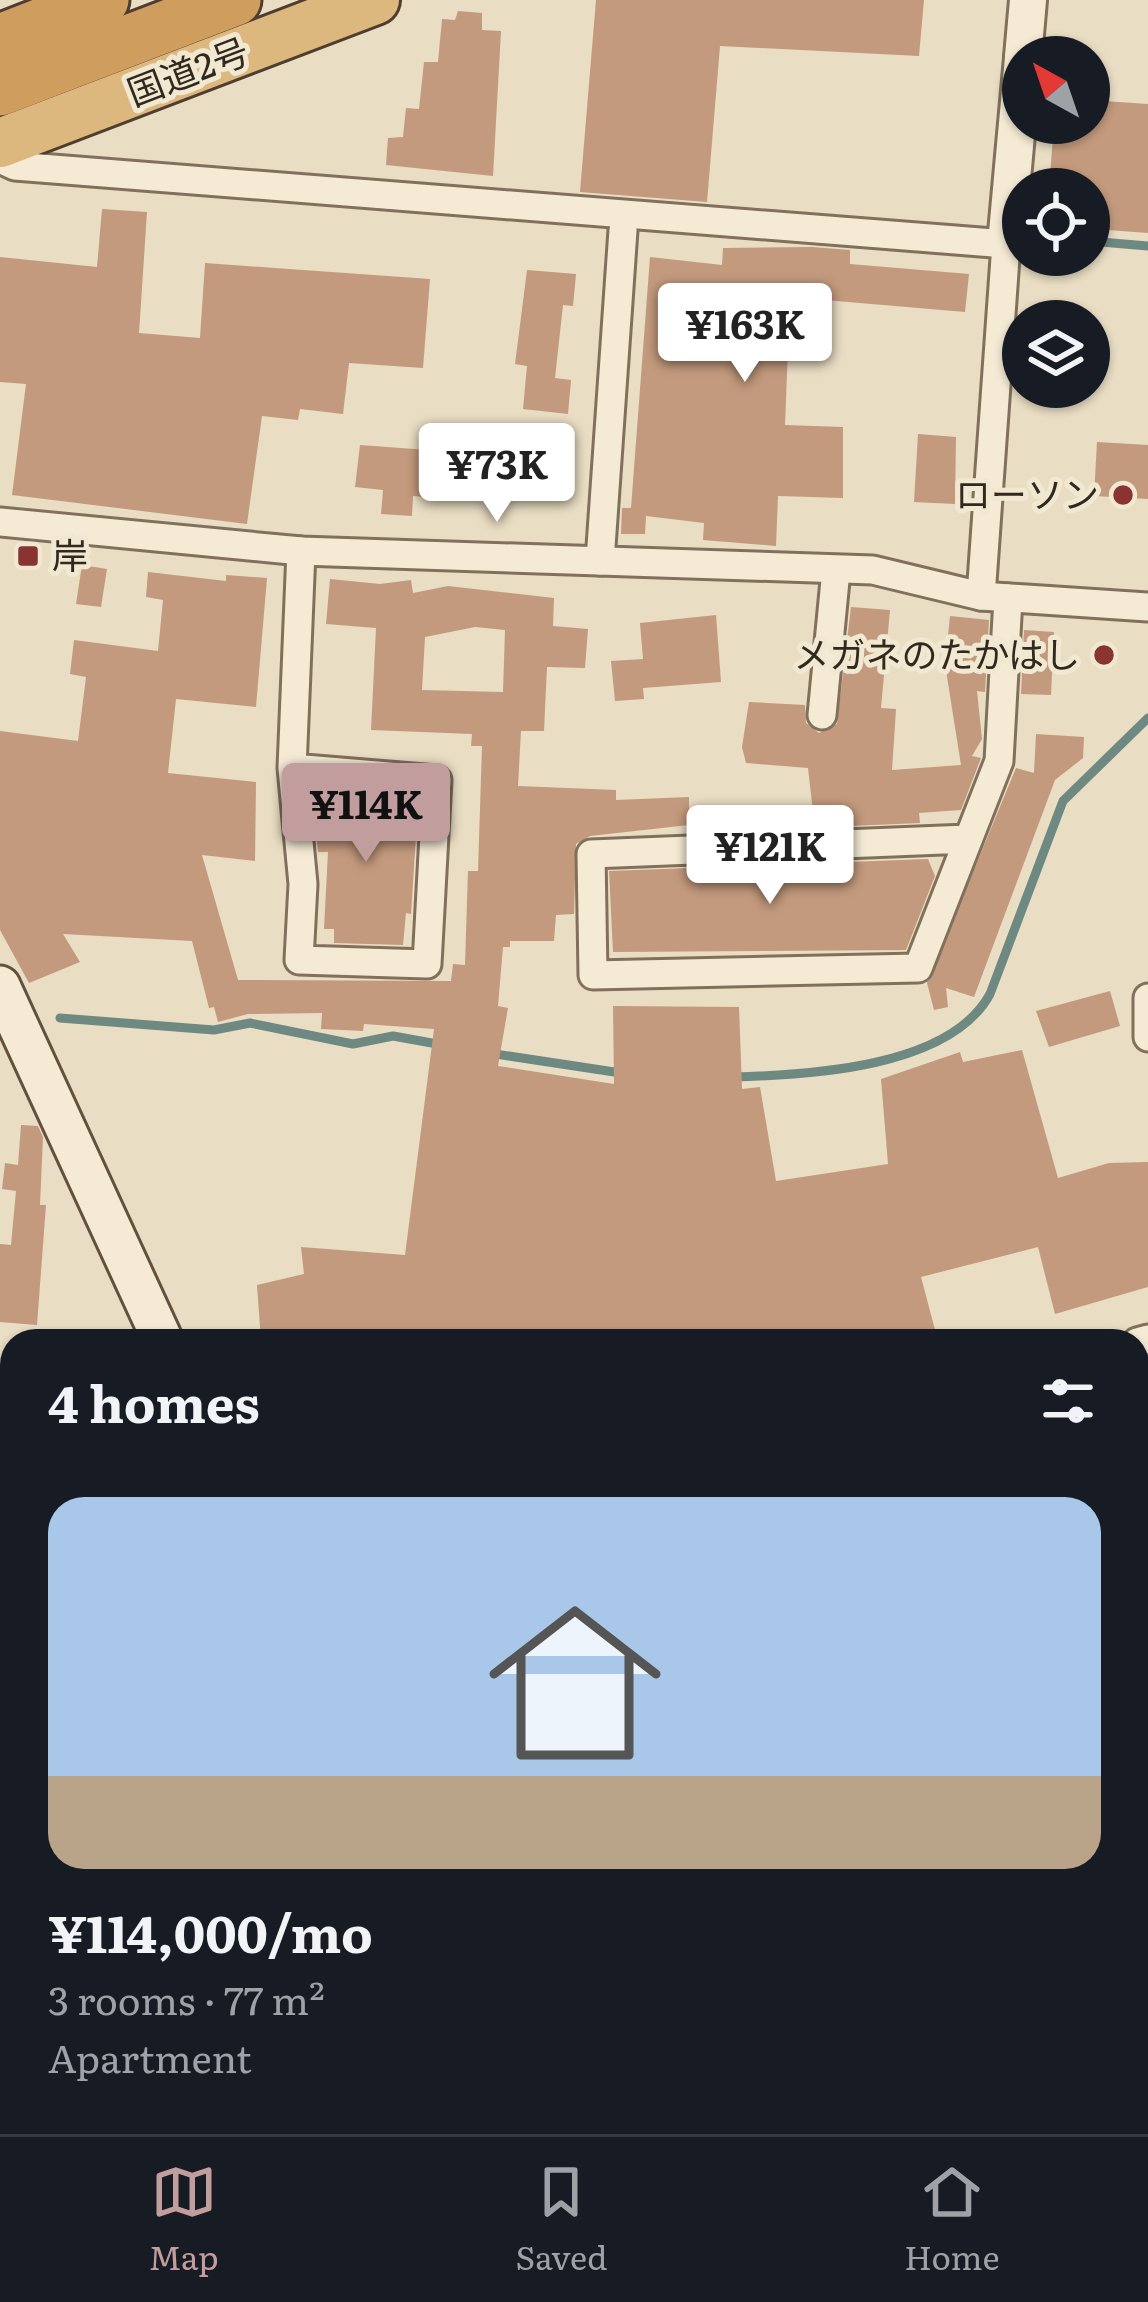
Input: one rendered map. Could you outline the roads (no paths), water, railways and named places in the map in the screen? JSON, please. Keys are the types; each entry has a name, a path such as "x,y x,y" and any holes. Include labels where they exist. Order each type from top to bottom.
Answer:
{"highway":[{"path":"0,40 104,0"},
{"path":"0,90 235,0"},
{"name":"国道2号","path":"0,143 375,0"}],"main road":[{"path":"0,986 10,1031 157,1329"}],"street":[{"path":"1025,36 1028,0"},
{"path":"0,159 15,166 1002,244"},
{"path":"600,561 623,230"},
{"path":"968,839 591,854 593,975 918,968 999,760 994,597 1005,276"},
{"path":"0,522 302,551 873,570 994,597 1148,607"},
{"path":"292,769 437,780 427,964 299,960 304,884 292,769 302,551"},
{"path":"822,715 836,570"},
{"path":"1148,998 1148,1037"}],"waterway":[{"path":"1110,243 1148,246"},
{"path":"733,1077 800,1074 875,1062 944,1038 971,1019 990,994 1063,801 1148,718"},
{"path":"60,1018 214,1030 250,1023 353,1044 393,1036 443,1045"},
{"path":"489,1053 621,1073"}],"place":[{"name":"ローソン","path":"1123,495"},
{"name":"岸","path":"28,556"},
{"name":"メガネのたかはし","path":"1104,655"}]}
